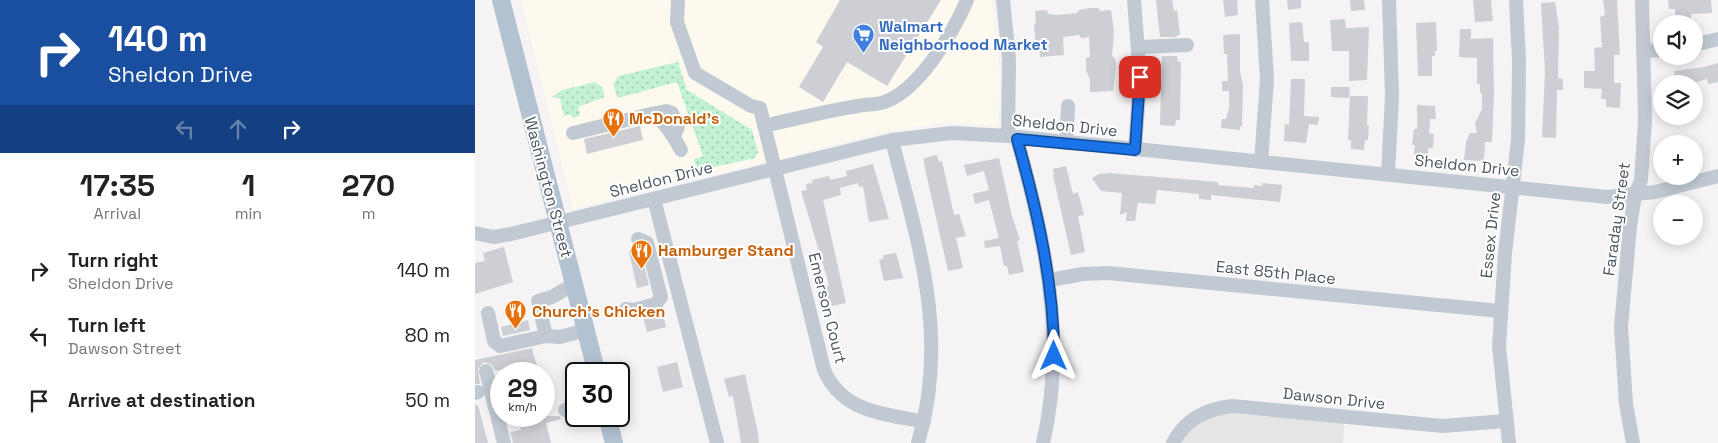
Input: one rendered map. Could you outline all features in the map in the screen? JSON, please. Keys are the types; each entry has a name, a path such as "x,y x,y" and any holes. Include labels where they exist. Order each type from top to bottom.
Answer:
{"main road":[{"name":"Washington Street","path":"501,0 594,362"},
{"path":"610,427 614,443"}],"street":[{"name":"Emerson Court","path":"678,0 677,22 695,73 751,106 760,108 824,370 829,380 843,397 861,408 924,422"},
{"path":"764,126 881,103 903,92 927,66 959,19 967,0"},
{"path":"1003,0 1009,59 1013,137 1044,248 1050,280 1054,356 1051,394 1043,443"},
{"path":"1134,0 1140,77 1135,150"},
{"path":"1261,162 1267,79 1262,0"},
{"path":"1388,174 1392,96 1389,0"},
{"name":"Essex Drive","path":"1509,443 1499,369 1500,311 1519,112 1516,0"},
{"name":"Faraday Street","path":"1633,443 1625,404 1621,327 1623,287 1635,195 1641,180 1645,121 1645,51 1642,0"},
{"path":"1703,43 1718,39"},
{"path":"1139,47 1187,45"},
{"path":"1645,51 1653,50"},
{"path":"1066,143 1068,106"},
{"path":"573,133 651,114 659,117 674,135 681,150"},
{"name":"Sheldon Drive","path":"475,233 503,236 892,140 952,133 1013,137 1607,197 1635,195 1718,176"},
{"path":"892,140 928,288 932,320 932,364 924,422 918,443"},
{"path":"655,199 717,443"},
{"path":"626,309 634,310 656,304 661,297 647,243 638,239"},
{"name":"East 85th Place","path":"1050,280 1083,274 1108,273 1500,311"},
{"path":"546,336 538,301 552,297 574,284"},
{"path":"488,313 494,341 500,346 546,336 560,337 586,330"},
{"path":"486,371 504,443"},
{"name":"Dawson Drive","path":"1173,443 1181,430 1194,418 1208,411 1232,406 1443,426 1505,421"}],"shaded area":[{"path":"521,0 992,0 1000,77 998,125 940,123 887,132 573,209"},
{"path":"1223,413 1344,422 1343,443 1181,443 1192,428 1206,417"}],"green space":[{"path":"678,62 687,90 752,130 758,152 755,158 697,171 694,159 703,156 677,82 618,98 613,85 618,76"},
{"path":"595,82 602,87 605,97 578,107 580,116 574,118 570,115 564,116 560,99 552,97 562,90"}],"building":[{"name":"Walmart Neighborhood Market","path":"840,0 941,0 887,86 847,62 823,102 799,87 823,47 816,42"},
{"path":"1156,0 1172,0 1174,11 1177,10 1180,34 1176,37 1160,37"},
{"path":"1223,0 1237,0 1238,15 1225,17"},
{"path":"1287,0 1301,0 1301,8 1288,10"},
{"path":"1350,0 1364,0 1365,10 1351,11"},
{"path":"1473,0 1491,0 1493,21 1475,22"},
{"path":"1603,0 1617,0 1620,55 1614,55 1614,83 1621,83 1620,108 1606,107 1606,99 1601,99 1602,89 1584,88 1584,71 1595,71 1594,48 1602,47 1600,17 1605,15"},
{"path":"1668,0 1711,0 1712,13 1675,15 1675,9 1669,9"},
{"path":"1555,2 1559,27 1558,78 1563,79 1563,90 1557,90 1556,138 1542,137 1545,72 1541,3"},
{"path":"1098,8 1100,11 1111,10 1114,32 1112,56 1115,58 1116,66 1113,91 1090,92 1090,80 1086,70 1086,58 1090,57 1089,37 1081,38 1079,35 1063,37 1064,55 1040,57 1039,46 1036,44 1035,11 1047,10 1048,14 1058,15 1077,13 1079,10"},
{"path":"1345,19 1346,28 1369,27 1367,80 1349,81 1349,51 1332,51 1330,20"},
{"path":"1302,22 1304,42 1309,42 1309,61 1291,61 1289,23"},
{"path":"1436,22 1437,51 1435,51 1435,56 1432,56 1432,76 1418,76 1416,23"},
{"path":"1460,29 1471,29 1471,39 1493,38 1494,93 1492,142 1485,142 1484,161 1464,160 1466,142 1470,133 1477,133 1475,123 1482,109 1482,93 1480,93 1480,84 1477,84 1477,58 1459,57"},
{"path":"1240,34 1240,72 1243,84 1242,127 1240,126 1240,130 1221,128 1222,119 1226,119 1229,108 1229,91 1222,91 1222,81 1228,81 1227,54 1224,54 1223,35"},
{"path":"1162,56 1177,56 1178,62 1181,62 1180,120 1176,120 1175,126 1160,125"},
{"path":"1718,63 1718,82 1708,84 1707,79 1703,80 1703,75 1675,75 1674,71"},
{"path":"1291,79 1305,79 1304,116 1319,117 1318,125 1309,124 1306,143 1284,141 1285,124 1289,125"},
{"path":"1331,87 1350,87 1349,98 1331,97"},
{"path":"1350,96 1368,96 1368,140 1365,140 1364,150 1351,149 1351,140 1348,140"},
{"path":"1417,105 1435,106 1436,119 1430,119 1429,133 1434,134 1433,148 1428,148 1428,157 1414,155 1415,145 1412,145 1414,129 1417,129"},
{"name":"McDonald's","path":"640,126 643,140 587,154 584,139"},
{"path":"937,155 939,162 942,161 954,215 959,214 966,236 956,238 963,268 948,271 924,164 924,158"},
{"path":"999,158 1012,216 1020,240 1017,241 1024,272 1009,275 1007,266 1004,266 1000,246 985,248 984,241 999,238 989,200 975,204 973,194 989,190 984,171 967,176 964,165"},
{"path":"873,164 889,219 869,222 863,186 859,187 858,183 840,188 841,195 823,200 846,303 832,306 831,301 827,302 823,288 829,286 828,281 801,191 807,190 806,184 813,183 812,180 829,176 830,180 847,176 846,171"},
{"path":"1066,166 1073,194 1078,192 1084,215 1078,216 1085,252 1071,255 1053,175 1053,169"},
{"path":"1109,173 1218,182 1218,185 1254,188 1254,185 1262,186 1262,183 1282,185 1280,202 1211,195 1211,200 1199,199 1199,194 1157,190 1155,204 1138,203 1135,221 1126,221 1127,212 1120,215 1122,193 1101,191 1092,178 1099,174"},
{"path":"504,247 513,282 475,294 475,263 485,261 483,253"},
{"path":"640,249 649,285 637,288 629,251"},
{"path":"896,253 903,278 884,281 879,260 883,259 883,255"},
{"path":"662,311 666,327 647,332 643,317"},
{"name":"Church's Chicken","path":"528,320 530,330 503,336 501,327"},
{"path":"532,348 536,362 490,362 490,364 484,362 478,369 480,384 475,384 475,360"},
{"path":"677,362 683,387 663,392 657,367"},
{"path":"745,374 759,443 741,443 733,396 729,397 724,379"},
{"path":"475,405 478,405 488,443 475,443"},
{"path":"555,416 559,416 562,419 555,421"},
{"path":"520,427 547,427 551,443 513,443 510,432 521,430"}],"place":[{"name":"Walmart Neighborhood Market","path":"863,54"},
{"name":"McDonald's","path":"613,137"},
{"name":"Hamburger Stand","path":"642,269"},
{"name":"Church's Chicken","path":"516,330"}],"route":[{"path":"1054,356 1050,280 1027,174 1017,139 1135,150 1140,77"}]}
